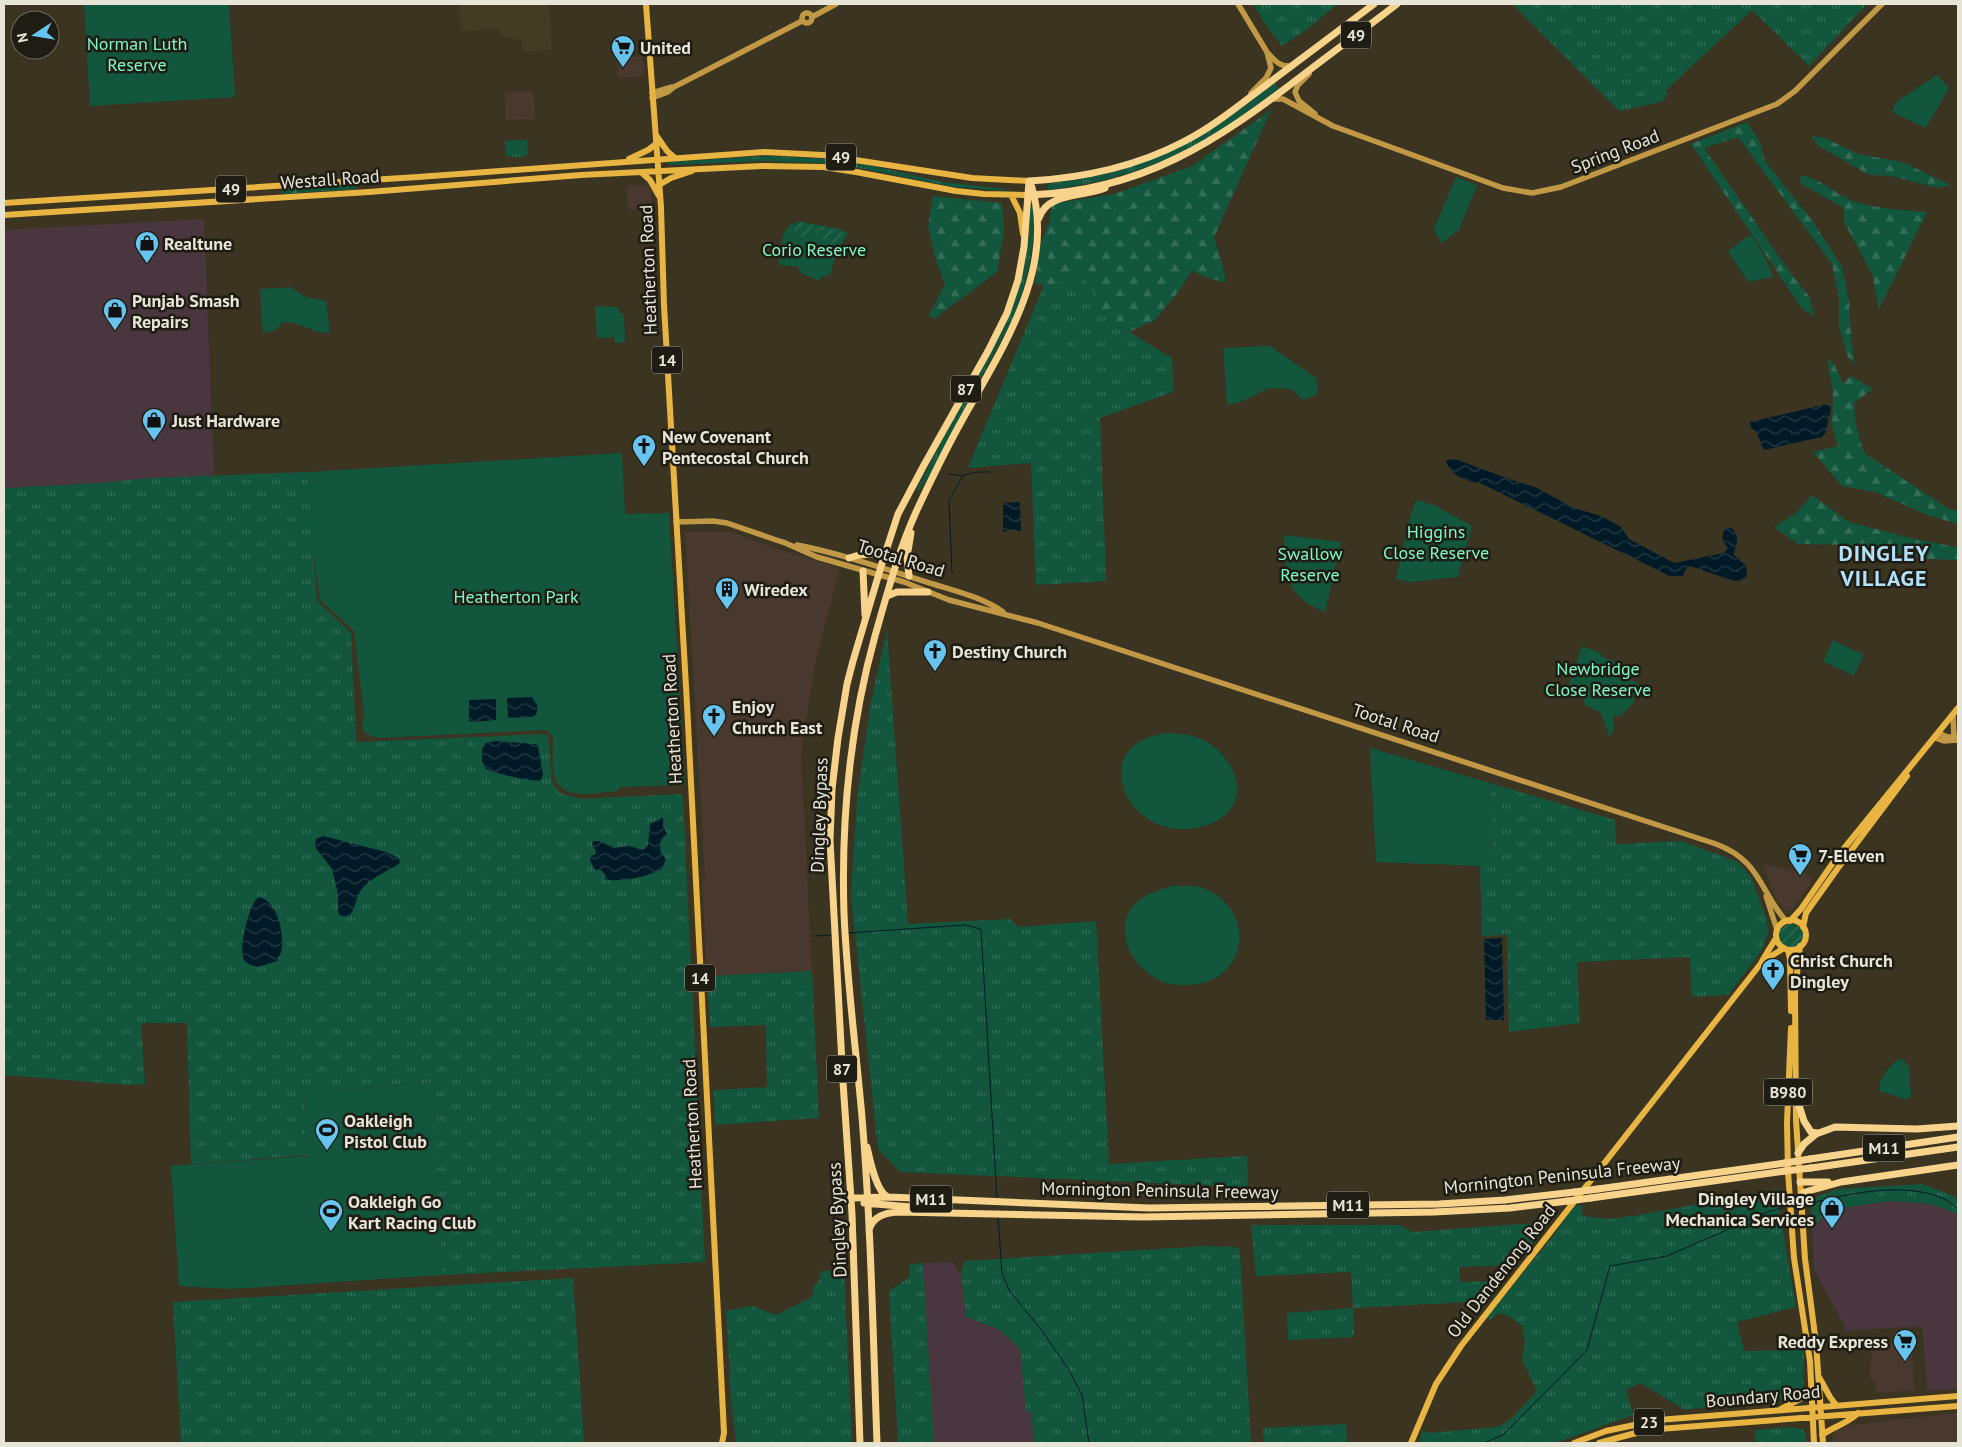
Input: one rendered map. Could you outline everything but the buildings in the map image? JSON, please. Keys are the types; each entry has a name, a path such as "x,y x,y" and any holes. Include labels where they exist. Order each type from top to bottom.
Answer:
{"highway":[{"name":"49","path":"1029,181 1077,176 1119,167 1167,150 1212,125 1374,4"},
{"name":"49","path":"1030,195 1082,189 1121,180 1152,170 1189,154 1241,122 1397,4"},
{"path":"1038,221 1043,209 1052,203 1102,189 1121,180"},
{"name":"87","path":"1029,181 1030,195"},
{"name":"Dingley Bypass","path":"877,1443 862,1117 845,929 844,850 851,761 864,682 895,564 915,516 946,451 1017,319 1031,274 1038,221 1030,195"},
{"name":"Dingley Bypass","path":"860,1443 851,1199 834,939 830,840 832,789 846,692 865,621 898,514 988,351 1007,312 1018,280 1030,195"},
{"path":"909,576 907,556 915,516"},
{"path":"849,558 859,554 885,553"},
{"path":"862,571 865,621"},
{"path":"887,596 897,592 928,592"},
{"path":"1796,1099 1807,1128 1811,1132 1817,1133 1839,1127 1917,1129 1958,1126"},
{"path":"862,1117 875,1176 882,1193 888,1197"},
{"path":"1798,1153 1817,1133"},
{"name":"Mornington Peninsula Freeway","path":"868,1236 874,1219 888,1214 998,1213 1143,1217 1434,1212 1510,1208 1787,1169 1810,1159 1958,1138"},
{"name":"Mornington Peninsula Freeway","path":"867,1200 888,1197 1149,1208 1415,1204 1505,1200 1598,1188 1811,1168 1958,1147"},
{"path":"1801,1199 1802,1194 1805,1192 1841,1182 1958,1165"},
{"path":"1800,1182 1841,1182"},
{"name":"M11","path":"851,1199 867,1200"},
{"name":"Mornington Peninsula Freeway","path":"867,1200 957,1213"}],"main road":[{"name":"Heatherton Road","path":"646,4 659,171 724,1433 722,1443"},
{"path":"652,96 674,87 802,21 801,18 804,14 809,14 812,17 836,4"},
{"path":"1238,4 1267,52 1279,64 1292,66"},
{"name":"Spring Road","path":"1271,99 1283,100 1324,122 1503,188 1532,193 1550,190 1593,176 1777,104 1795,92 1882,4"},
{"path":"1212,125 1226,111 1260,85 1271,71 1267,52"},
{"name":"Spring Road","path":"1324,122 1299,101 1295,92 1301,81 1334,52"},
{"path":"656,134 667,151 675,158"},
{"path":"623,162 656,144"},
{"name":"49","path":"658,159 764,152 807,153 980,179 1029,181"},
{"name":"Westall Road","path":"4,203 194,192 658,159"},
{"name":"49","path":"659,171 700,168 823,167 956,192 1030,195"},
{"path":"659,185 671,178 700,168"},
{"name":"Westall Road","path":"4,215 659,171"},
{"path":"642,173 650,180 660,197"},
{"path":"194,192 195,203"},
{"path":"1011,195 1020,216 1024,247"},
{"name":"Tootal Road","path":"676,522 713,521 727,523 784,542 849,558 880,572"},
{"name":"Tootal Road","path":"784,542 817,557 862,571 909,576 995,606 1005,614"},
{"name":"Tootal Road","path":"893,575 928,592 992,612 1005,614 1324,715 1716,844 1746,860 1756,872 1778,912 1788,921"},
{"path":"1788,921 1797,922 1803,927 1806,913 1958,708"},
{"path":"1937,735 1942,741 1957,738 1953,715"},
{"path":"1800,946 1796,949 1786,949 1776,938 1777,930 1801,909 1838,857 1920,757"},
{"name":"Tootal Road","path":"1763,885 1777,930"},
{"name":"B980","path":"1803,927 1805,938 1800,946 1795,992 1796,1099 1805,1259 1815,1326 1818,1376 1814,1390 1813,1417"},
{"name":"Old Dandenong Road","path":"1411,1443 1436,1384 1461,1346 1762,962 1776,938"},
{"name":"B980","path":"1786,949 1790,959 1791,1037 1787,1110 1787,1169 1794,1258 1814,1390 1820,1406 1821,1417"},
{"name":"Old Dandenong Road","path":"1762,962 1786,949"},
{"path":"1798,1153 1787,1169 1800,1182"},
{"path":"1818,1376 1836,1405"},
{"path":"1780,1410 1814,1390"},
{"name":"Boundary Road","path":"1574,1443 1606,1431 1658,1420 1958,1396"},
{"path":"1906,1400 1916,1404 1920,1409"},
{"name":"Boundary Road","path":"1599,1443 1659,1429 1958,1406"},
{"path":"1822,1434 1834,1426 1852,1420 1858,1414"},
{"path":"1813,1417 1814,1443"},
{"path":"1821,1417 1823,1443"},
{"name":"Heatherton Road","path":"724,1433 728,1443"}],"shaded area":[{"path":"459,4 549,4 552,50 523,52 521,40 500,36 499,28 461,31"},
{"name":"United","path":"643,56 644,76 618,78 617,58"},
{"path":"533,91 535,119 506,120 505,93"},
{"path":"647,185 651,190 652,208 628,210 627,186"},
{"path":"204,219 214,476 149,478 100,483 4,488 4,230"},
{"path":"685,532 733,532 762,544 840,568 815,665 801,752 812,971 707,976 702,880 705,879"},
{"name":"7-Eleven","path":"1765,864 1807,874 1811,878 1811,883 1793,909 1787,912 1777,901 1764,869"},
{"path":"1891,1201 1930,1204 1958,1214 1958,1389 1927,1391 1922,1326 1845,1331 1845,1327 1814,1270 1812,1229 1828,1210"},
{"path":"953,1262 958,1272 961,1272 966,1317 998,1329 1020,1348 1026,1412 1031,1412 1034,1443 934,1443 923,1263"},
{"path":"1911,1341 1915,1390 1877,1393 1874,1380 1869,1378 1871,1355 1879,1345"},
{"path":"1958,1413 1958,1443 1830,1443 1836,1431 1850,1425"}],"green space":[{"name":"Norman Luth Reserve","path":"84,4 229,4 235,97 90,106"},
{"path":"1253,4 1338,4 1306,30 1282,46"},
{"path":"1512,4 1867,4 1809,66 1752,10 1665,91 1668,95 1661,102 1619,111"},
{"path":"1937,75 1949,88 1926,128 1892,112 1896,102"},
{"path":"1274,82 1280,90 1253,110 1226,128 1172,157 1114,178 1048,190 1048,184 1106,174 1152,159"},
{"path":"1271,110 1214,237 1226,283 1192,271 1155,320 1129,332 1108,322 1081,272 1049,286 1035,284 1041,243 1049,222 1052,204 1114,194 1192,166"},
{"path":"1747,122 1759,140 1765,161 1814,223 1842,267 1849,302 1855,365 1848,357 1839,326 1839,299 1832,264 1738,137 1704,148 1789,271 1809,296 1815,316 1802,309 1691,144"},
{"path":"1811,136 1825,138 1858,154 1902,162 1951,185 1938,188 1891,176 1869,175 1817,145"},
{"path":"527,140 528,155 522,157 506,156 505,141"},
{"path":"767,156 832,159 864,164 943,182 1006,189 1006,191 954,187 859,168 818,163 763,161 669,165 667,162"},
{"path":"1801,175 1820,182 1846,198 1865,205 1927,212 1879,309 1872,274 1844,222 1844,208 1800,183"},
{"path":"1456,177 1477,185 1459,230 1441,243 1434,229"},
{"path":"356,184 356,189 281,194 283,189"},
{"path":"933,196 1002,203 1004,232 997,272 934,319 929,315 945,284 935,258 928,226"},
{"path":"1030,206 1034,206 1032,248 1024,288 1015,314 919,491 917,489 995,344 1014,302 1026,257"},
{"path":"800,222 819,226 818,232 808,238 806,242 796,231 788,226"},
{"name":"Corio Reserve","path":"802,222 839,229 848,233 836,253 830,275 823,276 819,281 799,272 799,267 779,265 781,244 785,231 794,223"},
{"path":"820,226 848,233 842,243 838,242 823,250 825,243 820,233"},
{"path":"1750,235 1764,255 1773,277 1748,282 1728,251"},
{"path":"1081,272 1108,322 1129,332 1172,358 1173,392 1100,418 1106,581 1036,585 1031,463 968,468 1044,285 1049,286"},
{"path":"293,287 293,289 306,297 326,301 330,333 318,332 295,323 283,322 275,330 263,333 260,289"},
{"path":"595,306 618,307 620,313 624,315 625,342 615,343 614,337 597,338"},
{"path":"1270,346 1316,378 1318,394 1303,400 1292,389 1269,388 1243,401 1227,405 1223,348"},
{"path":"1827,357 1835,366 1843,384 1851,376 1873,389 1854,403 1856,426 1864,453 1949,509 1958,511 1958,524 1927,515 1875,492 1842,486 1813,452 1838,446 1832,426 1833,392"},
{"name":"Heatherton Park","path":"622,453 625,514 669,513 685,785 619,787 618,791 593,794 567,791 561,787 554,776 553,738 546,730 378,738 366,734 362,727 364,713 354,631 320,600 311,532 308,472"},
{"path":"308,472 317,601 351,633 356,742 544,734 548,736 553,785 562,794 581,799 680,794 683,797 705,1262 442,1275 433,1083 304,1092 307,1155 191,1164 187,1023 141,1023 145,1084 129,1085 4,1075 4,488 100,483 149,478"},
{"path":"1812,495 1849,522 1910,538 1956,547 1958,548 1958,560 1928,559 1855,545 1798,544 1774,527 1796,513"},
{"name":"Higgins Close Reserve","path":"1416,500 1434,505 1472,526 1458,577 1410,582 1396,579 1408,523"},
{"name":"Swallow Reserve","path":"1284,535 1341,542 1325,612 1302,598 1290,582 1285,562"},
{"path":"887,630 908,924 1010,919 1019,927 1096,921 1109,1164 1247,1156 1248,1187 900,1172 878,1149 851,897 857,799 870,707"},
{"path":"1833,640 1864,655 1854,676 1823,661"},
{"name":"Newbridge Close Reserve","path":"1582,646 1600,653 1604,658 1613,660 1622,682 1626,676 1642,687 1635,692 1633,698 1635,702 1620,716 1614,715 1613,733 1609,736 1601,713 1585,705 1581,691 1568,687"},
{"path":"1172,733 1191,736 1209,743 1222,754 1231,766 1236,779 1237,792 1233,804 1225,815 1213,823 1196,828 1170,828 1149,819 1133,805 1123,787 1121,769 1128,752 1145,739"},
{"path":"1370,748 1490,783 1493,856 1480,866 1376,862"},
{"path":"1490,783 1615,820 1616,844 1681,841 1738,862 1751,877 1767,920 1768,933 1762,950 1728,995 1692,997 1690,957 1577,962 1580,1023 1509,1032 1507,935 1482,936 1480,866 1493,855"},
{"path":"1172,886 1199,887 1221,898 1233,912 1239,928 1239,944 1234,960 1223,973 1207,981 1180,985 1162,981 1140,966 1128,947 1125,924 1130,910 1144,897"},
{"path":"1791,924 1800,927 1803,936 1800,945 1791,948 1782,945 1779,936 1782,927"},
{"path":"812,971 819,1118 715,1125 714,1090 767,1087 766,1025 710,1027 707,976"},
{"path":"1901,1059 1909,1067 1910,1074 1911,1095 1910,1098 1906,1099 1881,1092 1879,1089 1886,1071"},
{"path":"433,1083 442,1275 230,1289 179,1286 171,1166 307,1156 304,1092"},
{"path":"1922,1184 1956,1197 1958,1214 1930,1204 1891,1201 1828,1210 1812,1229 1810,1199 1838,1189"},
{"path":"1779,1189 1780,1213 1796,1307 1737,1322 1744,1351 1804,1350 1803,1388 1800,1394 1788,1399 1759,1400 1685,1410 1640,1383 1626,1390 1633,1415 1555,1443 1418,1443 1423,1430 1429,1433 1497,1427 1509,1421 1537,1391 1522,1360 1525,1343 1522,1326 1509,1316 1498,1313 1490,1320 1487,1317 1553,1236 1574,1206 1581,1205 1583,1216 1609,1219"},
{"path":"1550,1222 1515,1265 1459,1267 1460,1282 1504,1281 1489,1301 1353,1308 1351,1272 1256,1276 1251,1225 1399,1225 1412,1232"},
{"path":"1205,1246 1236,1247 1240,1251 1251,1443 1034,1443 1031,1412 1026,1412 1020,1348 998,1329 966,1317 961,1272 965,1261"},
{"path":"923,1263 934,1443 898,1443 889,1291 910,1277 910,1264"},
{"path":"844,1270 852,1443 736,1443 731,1399 726,1311 752,1306 776,1315 812,1297 814,1285 819,1282 821,1271"},
{"path":"573,1278 584,1443 181,1443 173,1302"},
{"path":"1353,1308 1354,1337 1288,1340 1287,1313"},
{"path":"1346,1424 1347,1443 1264,1443 1263,1428"},
{"path":"1791,1427 1804,1430 1807,1443 1756,1443 1755,1430"}],"water":[{"path":"1827,404 1831,407 1826,432 1822,437 1764,450 1756,431 1751,428 1750,422"},
{"path":"1455,459 1535,487 1574,508 1601,516 1621,527 1629,539 1674,563 1724,553 1728,548 1723,541 1723,534 1725,529 1731,528 1737,537 1734,555 1746,566 1747,576 1741,580 1734,581 1690,566 1686,569 1683,576 1670,576 1480,483 1469,481 1459,476 1450,469 1446,460"},
{"path":"1020,502 1021,532 1013,529 1003,532 1003,503"},
{"path":"532,697 538,707 536,715 508,718 507,698"},
{"path":"496,699 496,720 469,721 469,700"},
{"path":"496,741 536,744 538,746 543,775 541,780 514,777 486,769 482,761 482,749 486,743"},
{"path":"663,817 663,826 667,834 661,840 660,845 661,853 666,859 662,869 641,877 612,880 605,880 606,876 601,870 595,870 590,860 591,855 595,855 596,851 592,845 593,841 599,841 614,848 629,846 643,850 648,845 650,824"},
{"path":"323,836 386,852 399,858 400,863 365,886 359,894 354,909 346,917 339,915 338,894 332,869 315,847 316,839"},
{"path":"259,897 266,900 272,906 277,915 282,935 282,945 277,961 258,967 250,965 244,960 242,947 248,917 255,901"},
{"path":"1502,938 1504,1020 1486,1020 1484,939"}],"waterway":[{"path":"964,475 989,472"},
{"path":"949,474 963,476 949,500 952,573"},
{"path":"848,933 965,925 981,929 997,1199"},
{"path":"815,936 832,935"},
{"path":"1812,1203 1860,1193 1894,1190 1927,1193 1944,1199 1958,1209"},
{"path":"1484,1443 1503,1435 1587,1350 1610,1266 1667,1256 1770,1211 1782,1208"},
{"path":"998,1218 1002,1273 1009,1290 1043,1332 1069,1370 1082,1395 1089,1443"}],"place":[{"name":"United","path":"623,68"},
{"name":"Realtune","path":"147,264"},
{"name":"Punjab Smash Repairs","path":"115,331"},
{"name":"Just Hardware","path":"154,441"},
{"name":"New Covenant Pentecostal Church","path":"644,467"},
{"name":"Wiredex","path":"727,610"},
{"name":"Destiny Church","path":"935,672"},
{"name":"Enjoy Church East","path":"714,737"},
{"name":"7-Eleven","path":"1800,876"},
{"name":"Christ Church Dingley","path":"1773,991"},
{"name":"Oakleigh Pistol Club","path":"327,1151"},
{"name":"Dingley Village Mechanica Services","path":"1832,1229"},
{"name":"Oakleigh Go Kart Racing Club","path":"331,1232"},
{"name":"Reddy Express","path":"1905,1362"}],"district":[{"name":"DINGLEY VILLAGE","path":"1884,566"}]}
